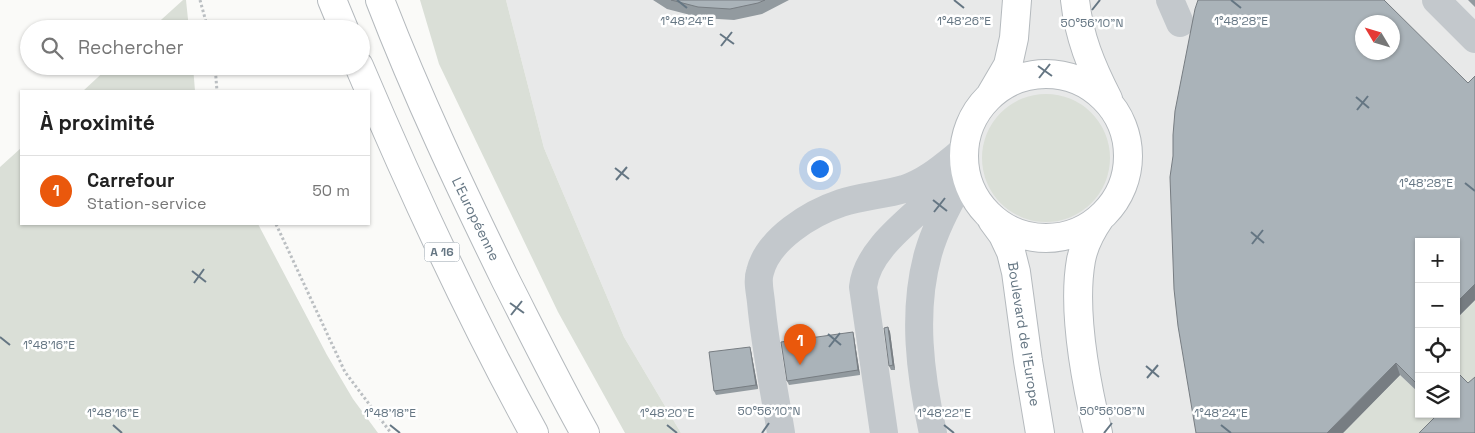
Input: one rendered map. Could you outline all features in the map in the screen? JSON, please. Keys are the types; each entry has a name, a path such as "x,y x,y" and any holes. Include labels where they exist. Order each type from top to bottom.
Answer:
{"main road":[{"path":"332,0 340,20"},
{"name":"L'Européenne","path":"380,0 399,49 483,234 524,318 585,433"},
{"path":"385,0 399,49"},
{"path":"989,98 1008,65 1016,22 1017,0"},
{"path":"1075,0 1081,36 1087,56 1124,130 1128,164 1124,181 1117,197 1092,230 1081,260 1079,307 1082,342 1086,375 1098,433"},
{"path":"1102,217 1085,228 1067,236 1048,238 1028,237 1010,230 1001,226 980,205 970,188 965,162 968,131 982,105 996,91 1020,78 1054,74 1071,78 1100,94 1112,107"},
{"name":"A 16","path":"363,75 369,90"},
{"name":"A 16","path":"370,92 448,264 498,366 534,433"},
{"name":"Boulevard de l'Europe","path":"986,213 1003,235 1011,252 1016,272 1040,433"}],"lane":[{"path":"1436,0 1475,39"},
{"path":"781,433 758,280 760,271 770,252 786,234 812,216 842,203 896,191 916,184 965,162"},
{"path":"884,433 864,277 879,249 942,190 965,162"},
{"path":"933,433 921,358 919,324 922,290 928,254 939,222 965,162"}],"path":[{"path":"200,0 206,20"},
{"path":"216,75 217,90"},
{"path":"276,225 345,372 391,433"}],"shaded area":[{"path":"183,0 186,0 188,20 161,20"},
{"path":"420,0 506,0 544,148 624,337 681,433 625,433 558,312 439,64"},
{"path":"506,0 1475,0 1475,433 681,433 624,337 544,148"},
{"path":"100,75 194,75 195,90 84,90"},
{"path":"1046,94 1070,99 1082,105 1091,113 1099,122 1105,134 1110,158 1105,182 1099,194 1091,203 1082,211 1070,217 1046,222 1022,217 1010,211 1001,203 993,194 987,182 982,158 987,134 993,122 1001,113 1010,105 1022,99"},
{"path":"20,149 20,225 259,225 327,355 353,399 378,433 0,433 0,167"},
{"path":"1475,300 1475,392 1460,381 1460,315"},
{"path":"1400,375 1415,389 1415,418 1439,418 1435,433 1343,433"}],"building":[{"path":"671,0 765,0 730,9 698,7"},
{"path":"1198,0 1384,0 1399,15 1355,15 1355,60 1400,60 1400,16 1468,83 1475,76 1475,284 1460,299 1460,238 1415,238 1415,382 1396,363 1327,433 1196,433 1178,326 1174,289 1170,177 1175,111"},
{"path":"888,327 893,365 889,366 884,328"},
{"path":"853,332 858,370 787,381 781,342"},
{"path":"750,347 756,385 714,391 709,352"},
{"path":"1460,375 1468,383 1475,377 1475,433 1419,433 1434,418 1460,418"}],"place":[{"name":"Carrefour","path":"800,365"}]}
